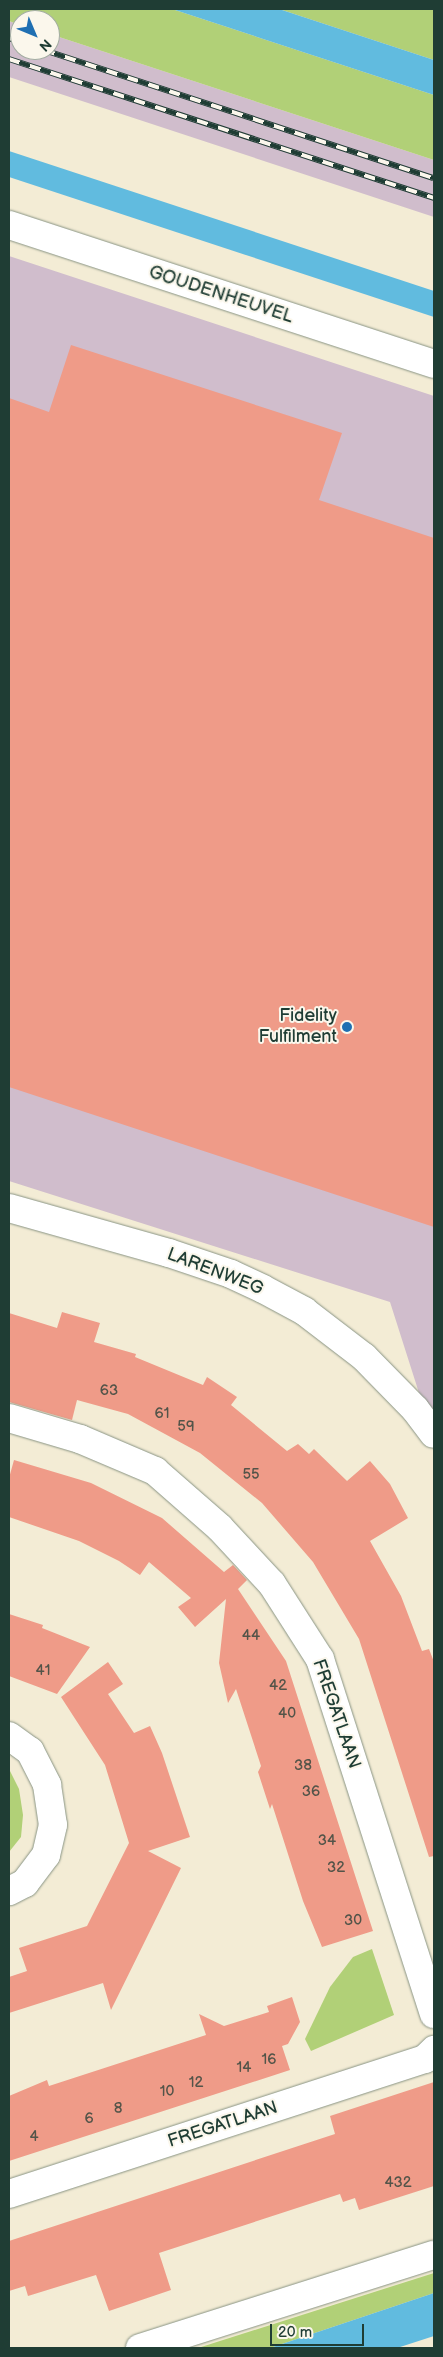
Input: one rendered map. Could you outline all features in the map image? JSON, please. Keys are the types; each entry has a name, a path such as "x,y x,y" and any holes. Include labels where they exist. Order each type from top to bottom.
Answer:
{"street":[{"name":"GOUDENHEUVEL","path":"9,225 434,364"},
{"name":"LARENWEG","path":"9,1208 169,1254 231,1274 263,1289 304,1312 364,1357 415,1408 434,1434"},
{"name":"FREGATLAAN","path":"9,1418 80,1439 155,1471 220,1528 272,1584 320,1659 434,2014"},
{"path":"9,1736 30,1751 47,1785 53,1825 46,1855 25,1882 9,1891"},
{"name":"FREGATLAAN","path":"9,2194 425,2059 434,2050"},
{"path":"140,2348 434,2255"}],"shaded area":[{"path":"9,21 10,60 60,60 60,37 434,160 434,217 9,77"},
{"path":"9,256 434,396 434,1440 390,1302 9,1181"}],"green space":[{"path":"9,9 172,9 434,95 434,160 60,37 60,10 10,10 9,21"},
{"path":"279,9 434,10 434,60"},
{"path":"9,1769 19,1789 23,1815 21,1837 9,1852"},
{"path":"372,1949 394,2015 311,2051 305,2039 330,1987 353,1957"},
{"path":"434,2273 434,2293 270,2348 198,2348"}],"water":[{"path":"172,9 279,9 434,60 434,95"},
{"path":"9,151 434,291 434,317 9,177"},
{"path":"434,2293 434,2336 397,2348 270,2348"}],"building":[{"path":"71,345 342,433 319,500 434,538 434,1227 9,1087 9,398 49,412"},
{"path":"62,1312 100,1323 94,1342 136,1354 135,1357 203,1385 207,1377 237,1397 231,1405 287,1451 298,1444 309,1454 314,1449 347,1481 370,1461 390,1484 408,1518 370,1541 401,1596 422,1651 429,1649 434,1662 434,1856 429,1857 359,1639 313,1562 262,1503 200,1453 128,1414 77,1400 72,1420 9,1402 9,1313 57,1328"},
{"path":"14,1460 91,1483 162,1518 224,1572 233,1565 247,1580 238,1589 286,1661 373,1931 322,1947 303,1901 272,1804 270,1809 258,1772 261,1766 236,1689 228,1703 219,1663 226,1599 195,1627 178,1607 191,1598 149,1562 140,1575 119,1561 79,1541 9,1517 9,1478"},
{"path":"9,1614 43,1625 42,1628 90,1647 57,1694 9,1676"},
{"path":"108,1662 123,1684 108,1694 134,1733 150,1726 162,1753 190,1837 148,1851 181,1868 111,2010 103,1983 9,2013 9,1977 27,1971 19,1948 87,1926 129,1843 105,1765 61,1697"},
{"path":"292,1997 300,2022 288,2044 282,2046 290,2070 9,2161 9,2096 47,2080 49,2086 206,2035 199,2014 224,2026 269,2012 267,2006"},
{"path":"434,2082 434,2186 359,2210 355,2198 343,2202 340,2194 159,2253 171,2290 109,2311 96,2275 28,2296 25,2286 9,2291 9,2241 335,2134 330,2116"}],"railway":[{"path":"60,55 434,178"},
{"path":"9,59 434,198"}],"place":[{"name":"Fidelity Fulfilment","path":"347,1027"}]}
